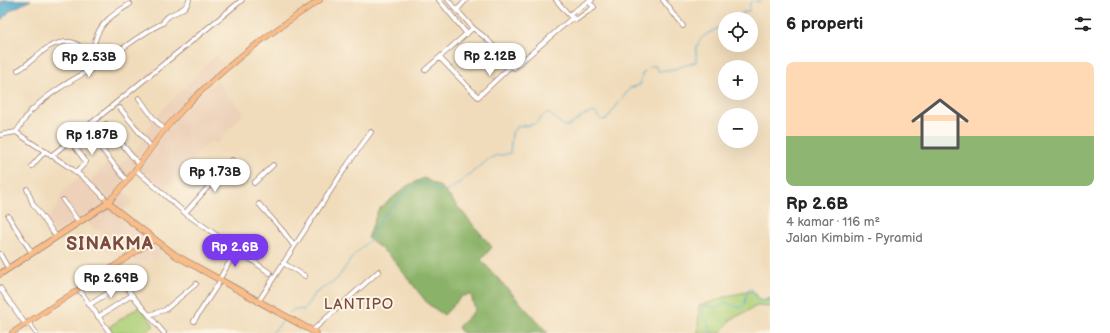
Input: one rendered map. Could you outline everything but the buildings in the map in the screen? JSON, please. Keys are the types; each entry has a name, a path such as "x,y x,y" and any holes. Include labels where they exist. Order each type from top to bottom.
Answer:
{"highway":[{"path":"0,274 108,201 154,240 175,255 313,331"},
{"path":"0,271 79,221"}],"main road":[{"path":"108,201 121,189 151,147 194,98 238,57 320,0"},
{"path":"12,333 154,240"},
{"path":"304,333 313,331"}],"street":[{"path":"0,135 16,132 32,109 87,68 100,64 163,23 165,18 185,7 189,0"},
{"path":"51,156 69,139 242,0"},
{"path":"440,0 467,34"},
{"path":"448,0 473,28 486,39 511,66 517,67 571,16 591,0"},
{"path":"457,10 466,0"},
{"path":"556,0 576,20 594,7 589,2 591,0"},
{"path":"663,0 683,26"},
{"path":"87,68 92,58 94,43 100,26 110,16 130,4"},
{"path":"425,70 473,28"},
{"path":"18,70 27,66 43,50 63,42 74,42 79,45 87,68"},
{"path":"440,58 478,97 511,66"},
{"path":"139,98 154,119 165,130"},
{"path":"120,108 151,147"},
{"path":"106,124 137,167 185,213 206,230 237,249 270,273"},
{"path":"84,128 127,181"},
{"path":"16,132 76,173 94,187 108,201"},
{"path":"258,302 371,132"},
{"path":"69,139 86,162 76,173"},
{"path":"32,166 44,151"},
{"path":"185,213 232,160"},
{"path":"254,183 274,165"},
{"path":"27,189 33,204 55,235"},
{"path":"63,200 79,221"},
{"path":"259,204 294,246"},
{"path":"8,216 32,252"},
{"path":"194,320 237,249"},
{"path":"0,254 7,266"},
{"path":"283,263 305,276"},
{"path":"114,267 132,295 164,333"},
{"path":"313,331 379,271"},
{"path":"89,305 124,283"},
{"path":"149,315 165,310 196,284"},
{"path":"0,288 27,324 36,333"},
{"path":"79,289 110,333"},
{"path":"98,317 132,295"}],"shaded area":[{"path":"216,55 225,66 163,126 137,161 123,191 133,201 121,213 164,248 154,260 150,256 138,265 120,242 99,230 94,230 83,215 55,233 47,221 58,205 62,193 79,178 89,181 110,161 117,168 138,147 154,119"},
{"path":"217,81 244,113 216,144 211,141 209,142 164,191 137,170 171,124 201,94"}],"green space":[{"path":"424,178 442,188 492,247 481,260 548,333 462,333 458,327 475,310 471,295 462,296 444,315 428,304 391,257 368,238 378,210 407,186"},
{"path":"753,291 762,301 770,298 770,307 757,306 730,320 721,333 698,333 699,306 731,295"},
{"path":"140,306 154,326 144,333 112,333 109,327"}],"water":[{"path":"5,0 31,0 11,10 0,21 0,3"}],"waterway":[{"path":"746,12 749,11 750,3 753,0"},
{"path":"755,0 759,2 760,0"},
{"path":"290,313 294,309 304,310 314,294 337,279 354,255 369,241 381,219 407,191 424,182 438,190 450,190 489,159 494,156 510,153 512,133 517,127 535,124 546,113 550,114 564,126 569,126 584,115 594,112 601,120 606,120 630,88 640,85 642,74 649,67 656,66 658,71 674,69 696,62 696,48 699,41 718,28"},
{"path":"712,333 703,313 703,310 707,305 716,308 727,303 741,308 745,304 747,290 752,289 757,301 770,302"},
{"path":"272,333 284,320"}],"district":[{"name":"SINAKMA","path":"110,244"},
{"name":"LANTIPO","path":"359,304"}]}
